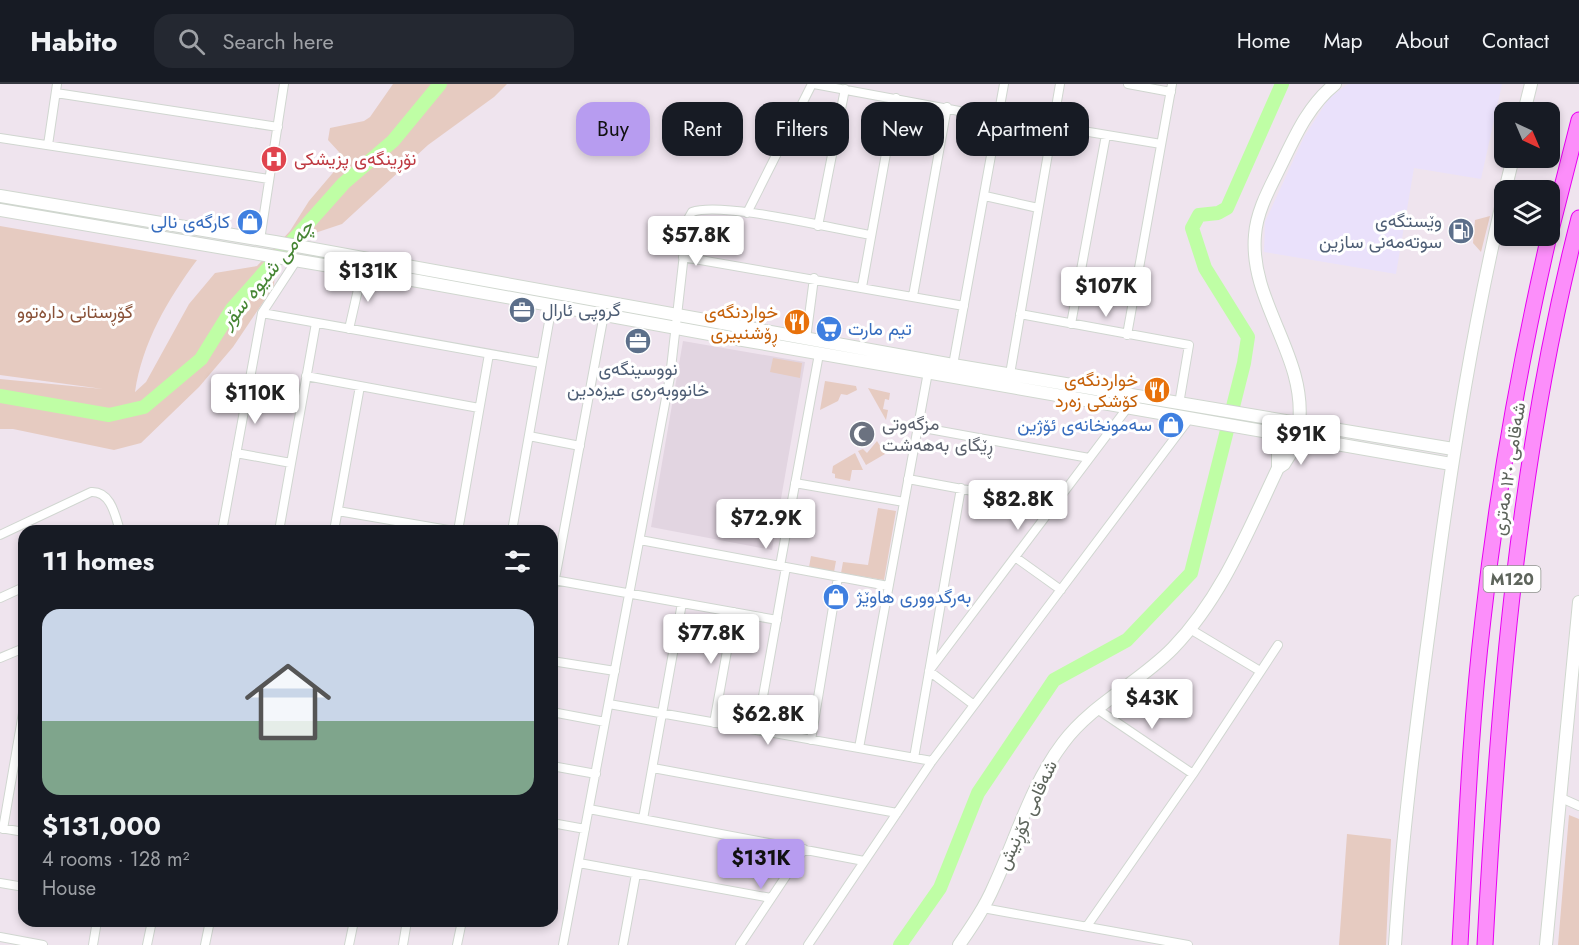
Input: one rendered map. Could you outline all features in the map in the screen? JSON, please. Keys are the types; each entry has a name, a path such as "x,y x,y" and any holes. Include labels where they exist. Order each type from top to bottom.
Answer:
{"highway":[{"name":"شەقامی ١٢٠ مەتری","path":"1560,193 1579,120"},
{"name":"شەقامی ١٢٠ مەتری","path":"1485,945 1498,716 1518,532 1546,368 1579,218"},
{"name":"شەقامی ١٢٠ مەتری","path":"1460,945 1471,740 1492,544 1512,417 1547,246"}],"main road":[{"path":"1299,424 1298,383 1258,274 1255,234 1261,208 1299,128 1318,100 1335,84"},
{"path":"1526,102 1531,84"},
{"path":"1395,945 1408,789 1453,449 1511,168"},
{"path":"0,196 307,248 677,322 819,354 1451,464"},
{"path":"0,210 604,314 806,339 1453,449"},
{"path":"1189,419 1197,407"},
{"path":"1266,432 1278,448 1278,468"},
{"name":"شەقامی کۆڕنیش","path":"959,945 983,908 1050,762 1072,733 1097,709 1150,668 1190,629 1222,583 1278,468 1284,464 1300,438"},
{"path":"1546,945 1579,602"}],"street":[{"path":"260,240 284,84"},
{"path":"747,213 813,84 956,109"},
{"path":"1000,102 1004,84"},
{"path":"1057,102 1060,84"},
{"path":"1127,335 1171,88 1128,84"},
{"path":"48,145 56,88 278,127"},
{"path":"818,226 845,89"},
{"path":"862,287 896,98"},
{"path":"914,296 947,107"},
{"path":"1089,132 1161,144"},
{"path":"1071,324 1106,135"},
{"path":"0,138 269,179"},
{"path":"953,365 991,156"},
{"path":"1010,374 1048,156"},
{"path":"985,196 1038,208"},
{"path":"563,945 670,377 688,219 692,212 700,209 747,213 871,235"},
{"path":"683,257 814,278 964,306"},
{"path":"223,525 261,313 294,261"},
{"path":"349,329 362,272"},
{"path":"806,339 814,278"},
{"path":"513,525 552,305"},
{"path":"261,313 541,363"},
{"path":"558,544 580,446 604,314"},
{"path":"1020,314 1189,345 1179,404"},
{"path":"280,525 316,323"},
{"path":"457,525 489,354"},
{"path":"757,730 777,620 795,483 819,354"},
{"path":"859,748 928,372"},
{"path":"306,376 479,408"},
{"path":"335,525 360,386"},
{"path":"929,671 1128,407"},
{"path":"808,945 932,761 1189,419"},
{"path":"918,427 1089,458"},
{"path":"529,436 580,446"},
{"path":"236,453 291,463"},
{"path":"908,479 1054,506"},
{"path":"795,483 904,502"},
{"path":"914,758 961,488"},
{"path":"21,525 91,492 100,492 106,496 118,525"},
{"path":"338,511 421,525"},
{"path":"0,535 18,526"},
{"path":"640,540 888,586"},
{"path":"1015,557 1061,590"},
{"path":"811,740 838,576"},
{"path":"558,581 777,620"},
{"path":"0,598 18,590"},
{"path":"643,819 682,603"},
{"path":"714,723 734,612"},
{"path":"1190,629 1260,671"},
{"path":"1087,926 1193,774 1278,645"},
{"path":"0,658 18,650"},
{"path":"558,662 615,672"},
{"path":"929,671 975,705"},
{"path":"609,704 932,761"},
{"path":"1097,709 1193,774"},
{"path":"558,713 605,722"},
{"path":"18,740 2,828 18,831"},
{"path":"558,767 596,774"},
{"path":"653,768 897,813"},
{"path":"1559,797 1579,806"},
{"path":"589,809 864,861"},
{"path":"558,824 585,830"},
{"path":"740,945 804,849"},
{"path":"579,863 771,898"},
{"path":"623,945 636,874"},
{"path":"0,883 18,886"},
{"path":"983,908 1188,945"},
{"path":"93,945 96,927"},
{"path":"147,945 151,927"},
{"path":"205,945 209,927"},
{"path":"349,945 353,927"},
{"path":"403,945 406,927"},
{"path":"457,945 461,927"},
{"path":"0,938 43,945"}],"shaded area":[{"path":"1348,84 1502,84 1498,102 1494,102 1494,120 1481,179 1414,168 1396,274 1264,252 1265,222 1304,137 1329,98"},
{"path":"683,341 805,362 772,550 651,527"}],"green space":[{"name":"گۆڕستانی دارەتوو","path":"393,84 507,84 494,97 428,145 342,224 309,235 275,269 274,286 233,347 199,387 141,443 114,450 13,429 0,429 0,379 103,389 0,375 0,226 197,260 166,306 150,339 138,374 135,392 146,382 189,304 215,273 257,266 290,231 309,201 337,168 339,152 328,140 330,128 364,121 370,117"},
{"path":"1490,216 1481,252 1473,243 1475,220"},
{"path":"773,358 802,363 800,378 770,372"},
{"path":"825,381 856,386 857,390 847,395 841,394 838,401 820,410"},
{"path":"868,388 890,393 889,400 885,399 883,409 888,410 886,420"},
{"path":"877,441 885,454 866,465 858,451 863,449 867,453"},
{"path":"855,453 863,470 852,470 850,481 835,478 835,474 832,473 833,466"},
{"path":"878,508 896,511 884,580 841,573 843,562 868,565"},
{"path":"811,556 836,561 834,572 809,567"},
{"path":"1569,815 1579,819 1579,945 1558,945"},
{"path":"1347,834 1391,839 1386,945 1339,945"}],"waterway":[{"name":"چەمی شیوە سۆر","path":"0,396 109,415 144,407 201,359 232,309 344,183 393,141 440,84"},
{"path":"900,945 940,888 978,793 1054,680 1127,640 1191,573 1244,363 1248,337 1205,268 1192,228 1199,215 1218,213 1227,208 1282,84"}],"place":[{"name":"نۆڕینگەی پزیشکی","path":"274,159"},
{"name":"کارگەی نالی","path":"250,222"},
{"name":"وێستگەی سوتەمەنی سازین","path":"1461,231"},
{"name":"گروپی ئارال","path":"522,310"},
{"name":"خواردنگەی ڕۆشنبیری","path":"797,322"},
{"name":"تیم مارت","path":"829,329"},
{"name":"نووسینگەی خانووبەرەی عیزەدین","path":"638,341"},
{"name":"خواردنگەی کۆشکی زەرد","path":"1157,390"},
{"name":"سەمونخانەی ئۆژین","path":"1171,425"},
{"name":"مزگەوتی ڕێگای بەھەشت","path":"862,434"},
{"name":"بەرگدووری هاوێژ","path":"836,597"}]}
